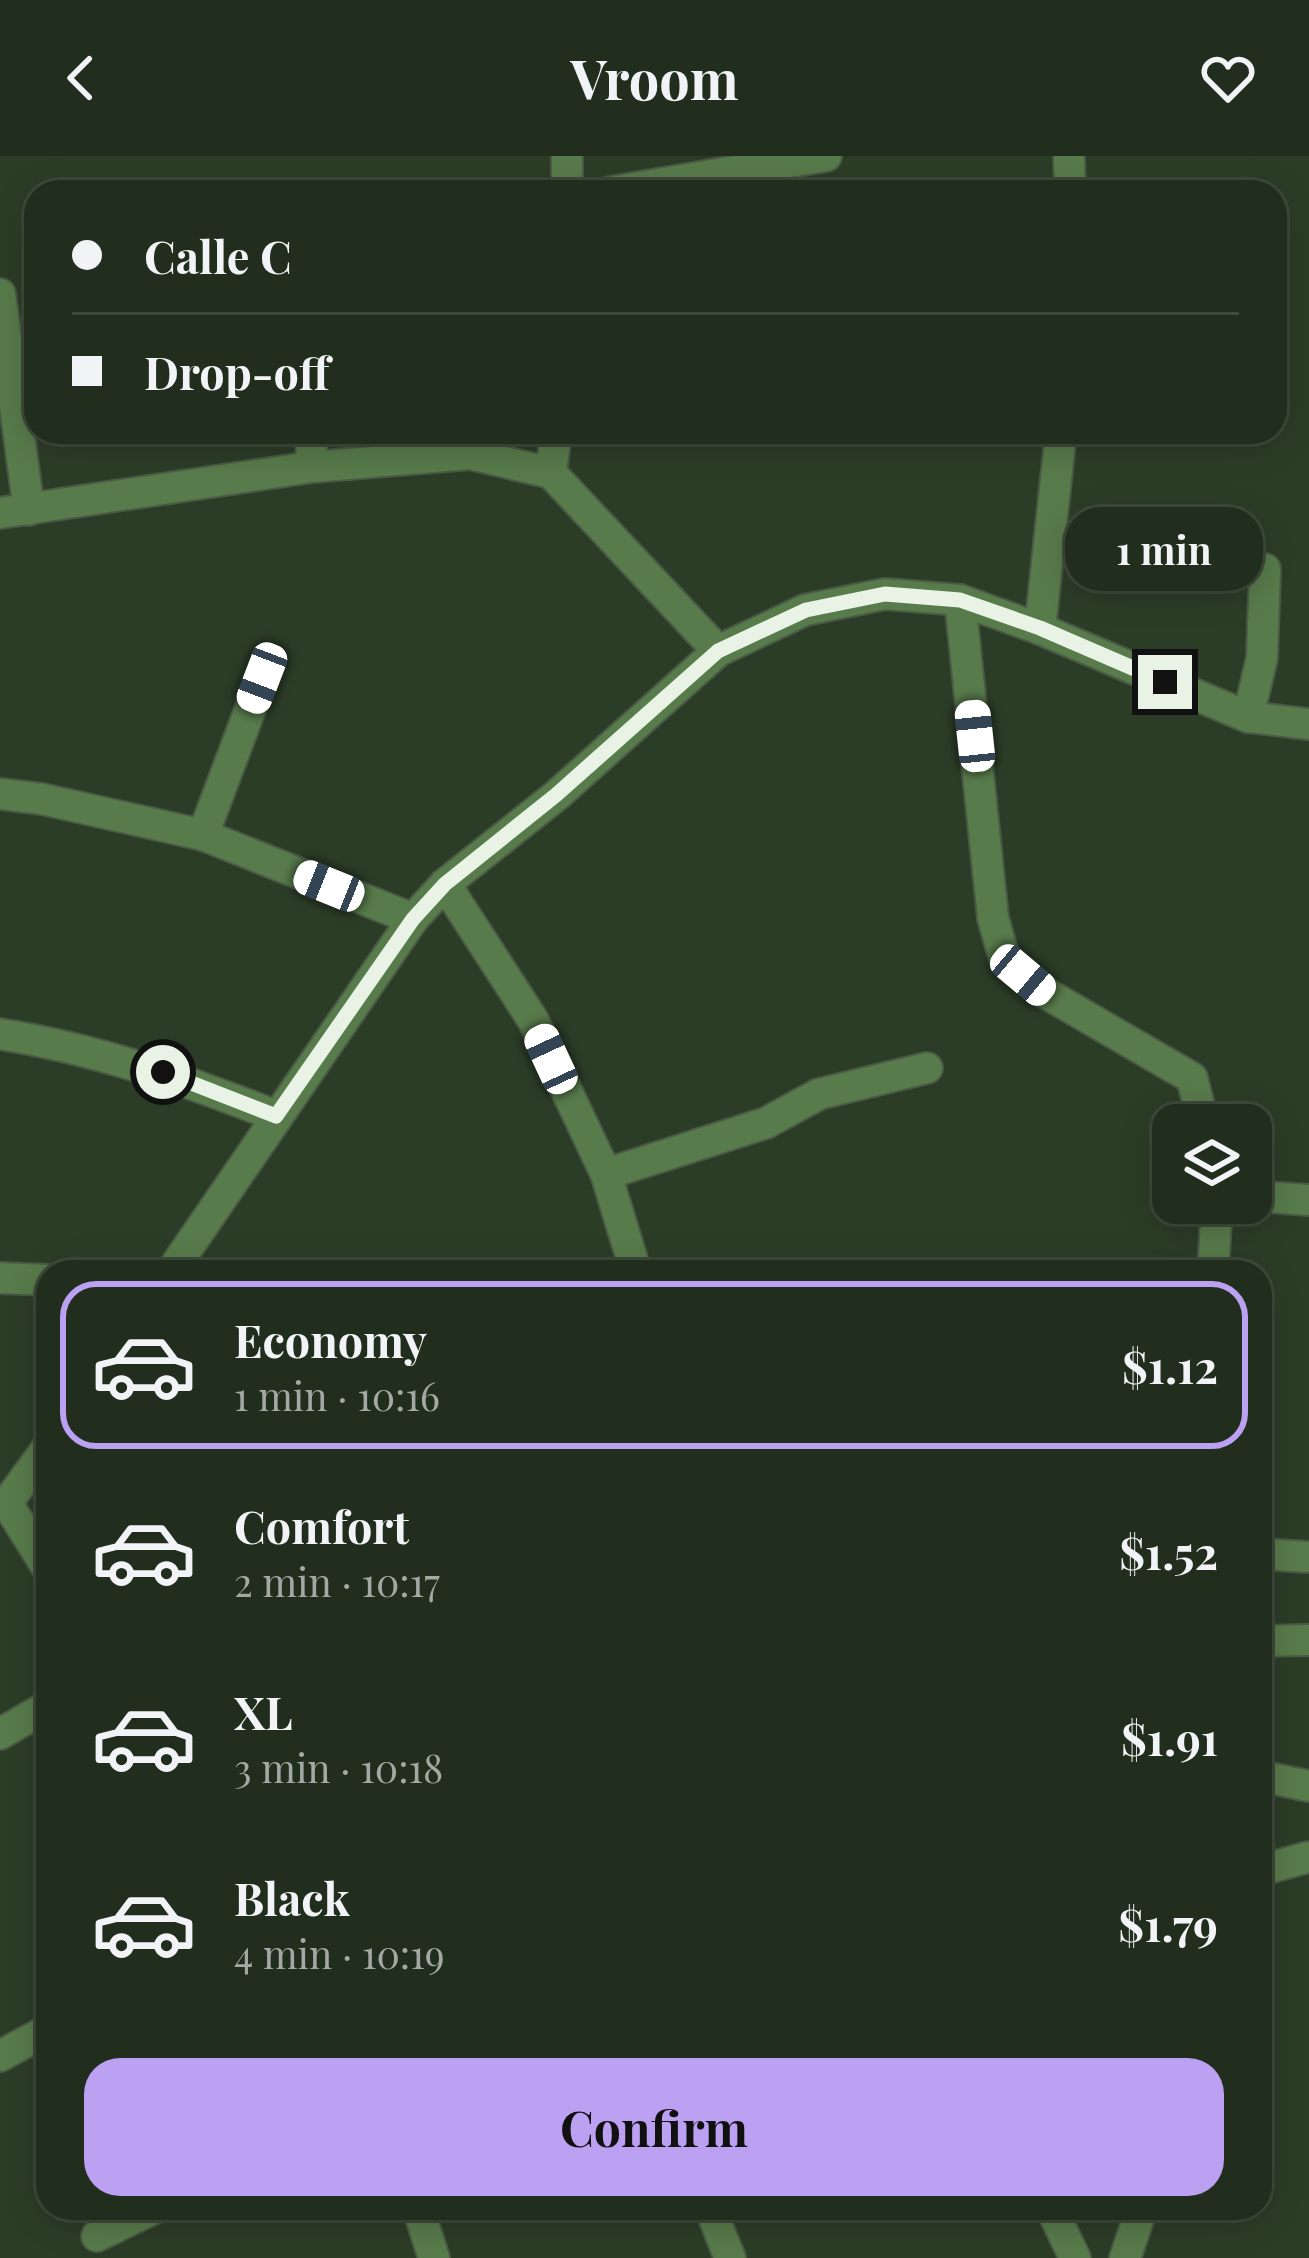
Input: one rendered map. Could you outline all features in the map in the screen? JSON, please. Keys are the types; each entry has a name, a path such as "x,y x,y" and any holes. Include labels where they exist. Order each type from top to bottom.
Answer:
{"street":[{"path":"682,180 826,156"},
{"path":"0,294 15,511 312,467 470,454 551,472 718,651"},
{"path":"311,444 312,467"},
{"path":"551,472 561,444"},
{"path":"1040,628 1060,444"},
{"path":"1248,717 1262,658 1265,569"},
{"path":"179,1260 413,919 445,884 556,795 718,651 806,610 885,594 960,600 1040,628 1248,717 1309,724"},
{"path":"960,600 993,918 1005,960 1042,991 1192,1078 1199,1104"},
{"path":"203,835 262,678"},
{"path":"0,794 203,835 413,919"},
{"path":"445,884 533,1020 606,1174 631,1260"},
{"path":"0,1034 70,1045 163,1072 276,1116"},
{"path":"606,1174 766,1123 819,1094 927,1068"},
{"path":"1272,1197 1309,1200"},
{"path":"1214,1260 1216,1224"},
{"path":"0,1278 36,1280"},
{"path":"36,1462 3,1504 36,1552"},
{"path":"1272,1555 1309,1557"},
{"path":"1272,1641 1309,1640"},
{"path":"0,1734 36,1713"},
{"path":"1272,1778 1309,1786"},
{"path":"1272,1867 1309,1857"},
{"path":"0,2056 36,2036"},
{"path":"97,2236 130,2220"},
{"path":"422,2220 434,2258"},
{"path":"715,2220 730,2258"},
{"path":"1058,2220 1079,2258 1127,2253 1138,2220"}],"route":[{"path":"163,1072 276,1116 413,919 445,884 556,795 718,651 806,610 885,594 960,600 1040,628 1165,682"}]}
